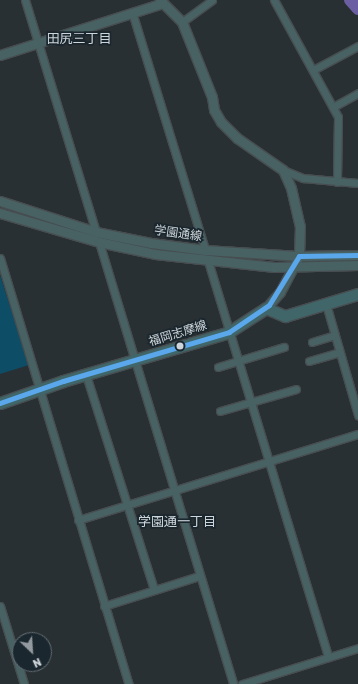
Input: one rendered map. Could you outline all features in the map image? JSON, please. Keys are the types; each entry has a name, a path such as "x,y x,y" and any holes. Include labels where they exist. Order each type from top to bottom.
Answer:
{"main road":[{"path":"266,308 284,316 358,294"},
{"name":"福岡志摩線","path":"0,403 86,375 229,332 266,308"}],"street":[{"path":"25,0 96,232"},
{"path":"182,22 212,0"},
{"path":"274,0 338,117 337,182"},
{"path":"0,55 132,12 161,1 182,22 212,97 214,110 221,122 237,138 268,157 282,170 291,188 300,226 299,256 280,292 266,308"},
{"path":"132,12 205,250"},
{"path":"313,70 358,46"},
{"path":"333,107 358,93"},
{"path":"282,170 303,178 358,183"},
{"name":"学園通線","path":"0,202 96,232 205,250 299,256 358,255"},
{"name":"学園通線","path":"0,213 99,242 155,254 208,261 295,266 358,265"},
{"path":"99,242 199,576 233,684"},
{"path":"0,258 104,606 129,684"},
{"path":"208,261 328,657"},
{"path":"326,304 358,415"},
{"path":"312,342 335,335"},
{"path":"218,367 284,347"},
{"path":"310,361 340,352"},
{"path":"86,375 126,506 154,589"},
{"path":"220,411 252,403 296,388"},
{"path":"78,520 269,463 358,434"},
{"path":"104,606 199,576"},
{"path":"0,606 24,684"},
{"path":"242,684 358,648"}],"shaded area":[{"path":"0,275 29,365 0,374"}],"waterway":[{"path":"350,0 358,9"}],"transit line":[{"path":"0,403 63,381 229,332 269,305 299,256 358,255"}],"district":[{"name":"田尻三丁目","path":"79,39"},
{"name":"学園通一丁目","path":"177,522"}]}
